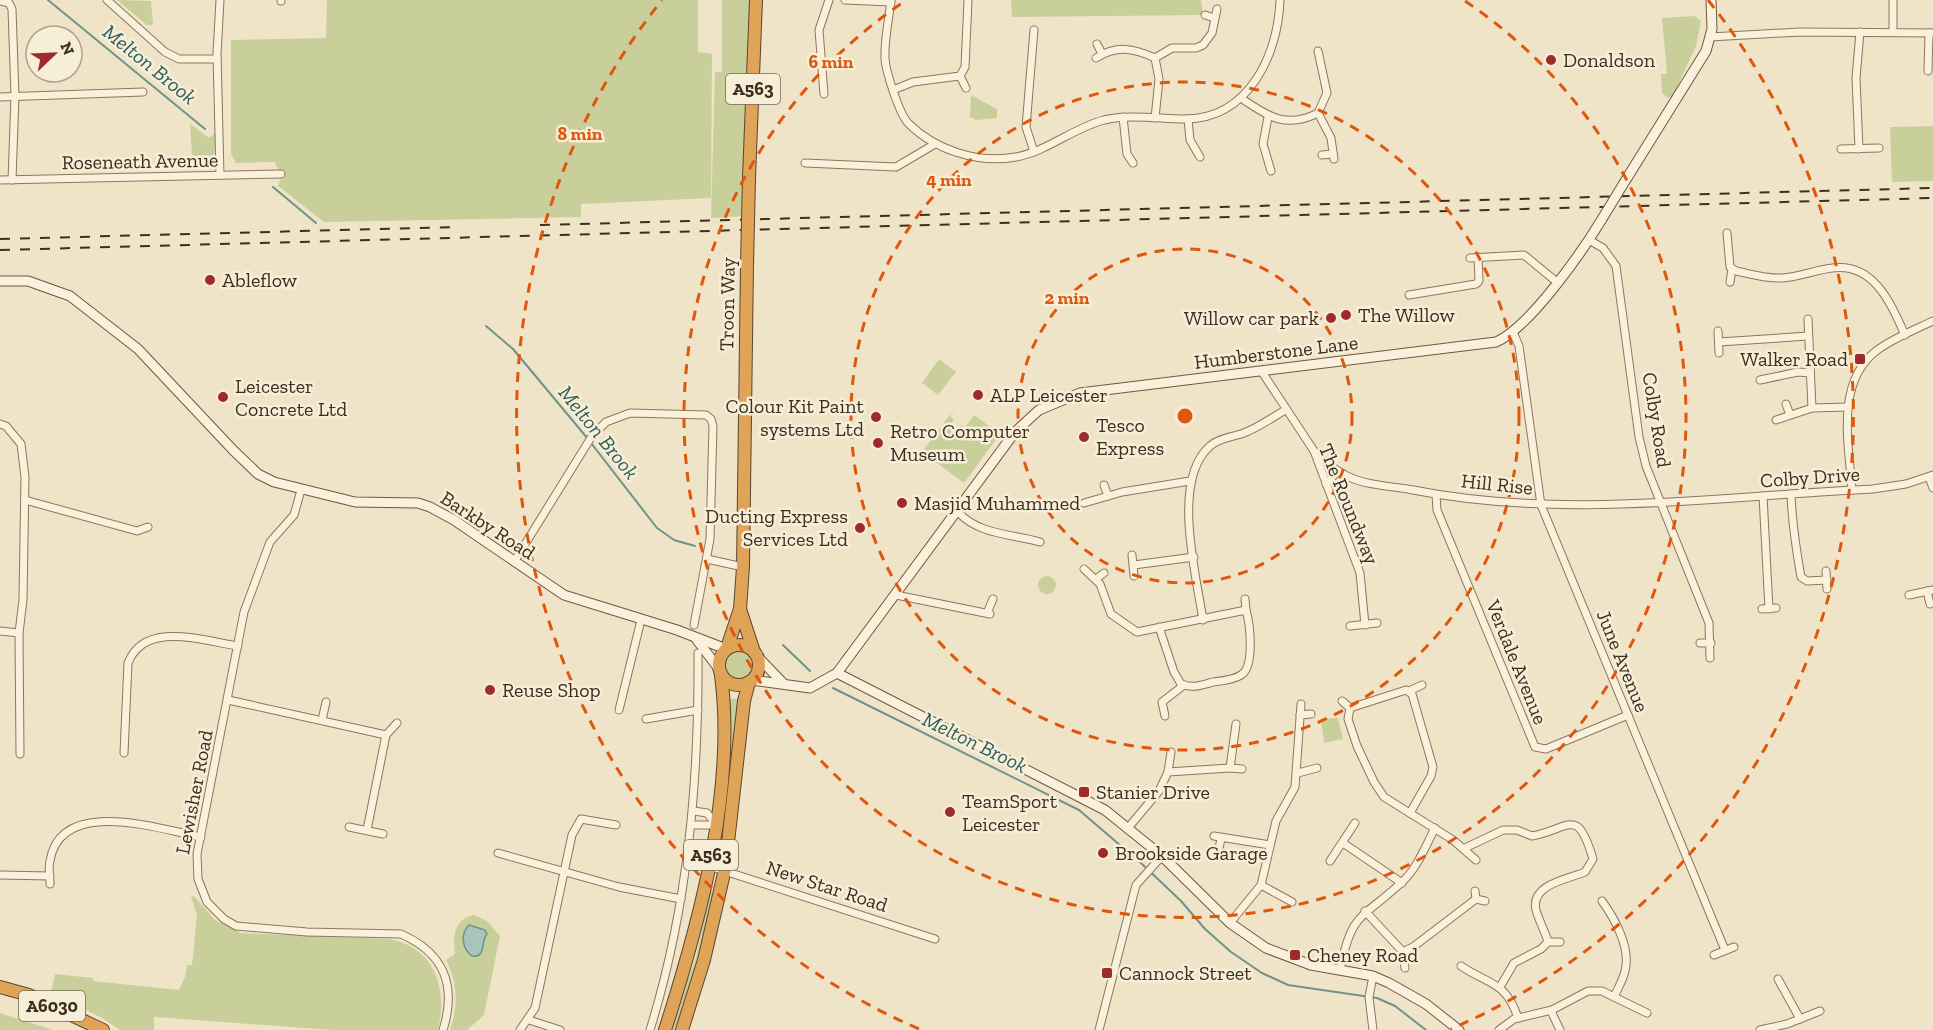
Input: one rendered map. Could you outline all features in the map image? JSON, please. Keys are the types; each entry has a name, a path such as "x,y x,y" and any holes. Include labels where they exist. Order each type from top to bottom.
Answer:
{"highway":[{"name":"Troon Way","path":"727,649 740,609 743,567 747,264 756,0"},
{"name":"Troon Way","path":"740,609 756,654"},
{"path":"744,645 756,654 759,669 751,681 737,685 720,672 719,660 727,649 744,645"},
{"name":"A563","path":"665,1030 688,959 710,866 727,720 720,672"},
{"name":"A563","path":"682,1030 704,960 724,869 731,827 744,702 751,681"},
{"name":"A6030","path":"0,987 28,995 103,1030"}],"street":[{"path":"107,0 172,56 179,59 218,59"},
{"path":"220,0 218,59 220,175"},
{"path":"824,93 819,30 829,0"},
{"path":"845,0 891,1 885,59 893,90 906,121 935,144 981,159 1017,157 1034,152 1083,127 1123,117 1188,119 1216,113 1241,98 1257,78 1274,44 1280,0"},
{"path":"960,76 965,67 968,0"},
{"name":"Humberstone Lane","path":"751,681 810,688 837,673 1015,432 1038,410 1058,400 1080,393 1488,344 1513,332 1558,283 1589,240 1699,64 1710,37 1710,0"},
{"path":"1893,0 1893,32"},
{"path":"2,1 12,9 15,96 12,180"},
{"path":"1155,58 1172,48 1196,48 1203,45 1212,33 1217,9"},
{"path":"1205,15 1215,18"},
{"path":"1034,30 1026,128 1034,152"},
{"path":"1710,37 1860,32 1931,33 1928,71"},
{"path":"1859,149 1856,78 1860,32"},
{"path":"1097,44 1099,56 1127,48 1155,58"},
{"path":"1241,98 1268,117 1291,122 1318,113 1327,93 1318,51"},
{"path":"1155,58 1159,79 1155,118"},
{"path":"1320,60 1328,58"},
{"path":"893,90 913,82 960,76"},
{"path":"960,76 966,88"},
{"path":"0,97 143,92"},
{"path":"1318,113 1332,138 1334,156 1322,155"},
{"path":"1123,117 1127,154 1133,163"},
{"path":"1268,117 1263,144 1271,171"},
{"path":"1188,119 1190,140 1200,158"},
{"path":"805,163 896,167 935,144"},
{"path":"1841,149 1879,148"},
{"path":"1119,158 1127,154"},
{"name":"Roseneath Avenue","path":"0,180 281,174"},
{"path":"1727,233 1732,269 1730,282"},
{"name":"Colby Road","path":"1589,240 1611,256 1616,266 1639,437 1659,503 1709,623 1710,658"},
{"path":"1728,245 1738,244"},
{"path":"1409,295 1476,284 1479,281 1474,258 1524,255 1558,283"},
{"path":"1732,269 1779,278 1835,267 1849,268 1862,273 1882,290 1905,334"},
{"name":"Barkby Road","path":"0,281 28,281 69,296 138,349 232,450 258,474 274,482 301,490 355,502 418,503 454,519 564,595 677,630 697,640 727,649"},
{"path":"1808,319 1812,408"},
{"path":"1852,490 1848,407 1849,393 1858,370 1875,352 1933,321"},
{"path":"1718,331 1719,353"},
{"name":"June Avenue","path":"1513,332 1520,346 1541,505 1628,714 1672,831 1725,950"},
{"path":"1719,342 1808,336"},
{"name":"The Roundway","path":"1262,372 1284,410 1314,452 1360,573 1365,625"},
{"path":"1760,380 1798,372 1810,373"},
{"path":"1786,404 1790,416"},
{"path":"1776,420 1812,408 1848,407"},
{"path":"1203,620 1194,557 1189,503 1190,481 1198,463 1212,444 1245,432 1284,410"},
{"path":"514,562 584,448 606,422 630,413 700,414 711,419 713,426 712,503 707,559 694,625"},
{"path":"0,424 6,426 21,444 25,500 23,600 19,633 20,754"},
{"name":"Hill Rise","path":"1314,452 1338,471 1366,482 1436,495 1541,505 1687,501"},
{"path":"1326,484 1338,471"},
{"path":"1931,476 1933,488"},
{"name":"Colby Drive","path":"1687,501 1883,488 1931,476"},
{"path":"1084,503 1108,496 1190,481"},
{"path":"1104,484 1108,496"},
{"name":"Lewisher Road","path":"301,490 294,515 270,542 244,612 196,865 200,886 213,909 236,926 307,932 401,934 426,948 440,965 447,984 449,1005 443,1030"},
{"path":"1791,494 1792,533 1799,556 1801,577 1807,581 1827,580"},
{"name":"Verdale Avenue","path":"1436,495 1437,510 1535,747 1546,749 1628,714"},
{"path":"1763,496 1769,609"},
{"path":"25,500 137,531 148,527"},
{"path":"958,512 969,524 979,528 1036,541 1035,532"},
{"path":"1132,555 1134,576"},
{"path":"1134,565 1194,557"},
{"path":"707,559 743,567"},
{"path":"1084,569 1096,579 1108,607 1117,619 1137,632 1246,610"},
{"path":"1826,571 1827,589"},
{"path":"1096,579 1104,573"},
{"path":"1909,595 1930,591 1930,604"},
{"path":"896,596 988,614 993,599"},
{"path":"1159,627 1176,679 1184,685 1193,687 1235,678 1245,672 1250,639 1245,598"},
{"path":"619,710 641,620"},
{"path":"1350,627 1377,623"},
{"path":"0,631 19,633"},
{"path":"124,753 128,663 132,652 139,645 159,636 238,646"},
{"name":"Barkby Road","path":"697,640 720,672"},
{"path":"1700,643 1711,643"},
{"path":"650,1030 681,899 693,825 698,653"},
{"path":"756,654 785,684"},
{"path":"837,673 1106,810 1162,856 1230,923 1249,938 1288,959 1373,976 1426,1004 1459,1030"},
{"path":"1166,716 1162,702 1184,685"},
{"path":"1350,708 1422,685"},
{"path":"1409,691 1415,699 1433,767 1431,776 1410,813"},
{"path":"228,700 386,735"},
{"path":"1342,701 1350,708"},
{"path":"322,720 326,702"},
{"path":"1230,923 1261,885 1276,821 1295,787 1298,773 1301,704"},
{"path":"1350,708 1348,719 1374,783 1392,804 1435,828 1465,848 1476,860"},
{"path":"646,719 698,710"},
{"path":"1300,715 1311,714"},
{"path":"367,830 386,735 397,723"},
{"path":"1230,768 1236,724"},
{"path":"1128,828 1159,791 1168,772 1171,752"},
{"path":"1168,772 1230,768 1242,770"},
{"path":"1298,773 1317,768"},
{"path":"694,811 707,813 716,824"},
{"path":"520,1030 529,1020 535,1008 572,835 581,819 616,825"},
{"path":"50,884 50,861 54,848 62,835 82,823 129,823 201,837"},
{"path":"1330,861 1355,823"},
{"path":"693,825 706,827 716,824 731,827"},
{"path":"1465,848 1503,830 1517,830 1532,836 1572,824 1582,831 1593,859 1589,868 1566,880 1546,886 1536,901 1536,908 1548,942"},
{"path":"349,827 383,834"},
{"path":"1340,970 1348,935 1365,910 1402,883 1414,867 1435,828"},
{"path":"1219,848 1218,838 1270,845"},
{"path":"1343,843 1402,883"},
{"path":"498,853 619,887 681,899"},
{"path":"1099,1030 1136,885 1162,856"},
{"name":"New Star Road","path":"710,866 934,939"},
{"path":"0,875 50,876"},
{"path":"1261,885 1292,902"},
{"path":"1475,891 1476,899"},
{"path":"1403,952 1413,947 1476,899 1485,901"},
{"path":"1602,902 1612,928 1624,946 1626,963 1614,997"},
{"path":"1365,910 1403,952 1405,968"},
{"path":"1500,987 1514,963 1542,949 1548,942 1560,942"},
{"path":"1714,955 1734,947"},
{"path":"1461,966 1500,987 1511,999 1518,1018"},
{"path":"1476,976 1480,968"},
{"path":"1373,976 1370,986 1373,1030"},
{"path":"1778,979 1786,984 1800,1019"},
{"path":"1500,1030 1518,1018 1551,1011 1588,991 1602,991 1641,1006 1647,1013"},
{"path":"1551,1011 1560,1030"},
{"path":"1760,1030 1780,1028 1820,1011"},
{"path":"529,1020 560,1030"}],"green space":[{"path":"117,0 151,1 153,25 147,25"},
{"path":"327,0 698,0 698,52 712,54 711,198 581,204 581,217 324,222 278,186 281,178 275,162 236,163 231,154 231,40 326,38"},
{"path":"722,0 754,0 746,216 711,218 715,72 722,72"},
{"path":"1011,0 1201,0 1203,15 1012,17"},
{"path":"1695,16 1701,21 1696,46 1673,96 1668,98 1662,93 1661,74 1667,74 1662,18"},
{"path":"971,95 997,109 997,118 976,120 970,117"},
{"path":"190,124 209,138 217,131 213,161 193,171"},
{"path":"1933,126 1933,181 1892,182 1890,127"},
{"path":"939,359 956,372 938,395 922,383"},
{"path":"958,404 950,416 954,420 951,424 958,429 961,425 965,427 974,415 1000,434 964,483 922,452"},
{"path":"1047,576 1053,579 1056,585 1053,591 1047,594 1041,591 1038,585 1041,579"},
{"path":"739,650 750,654 754,665 750,676 739,680 728,676 724,665 728,654"},
{"path":"742,698 728,797 722,809 731,728 730,699"},
{"path":"1338,718 1343,739 1324,743 1321,719"},
{"path":"711,891 716,891 678,1030 670,1030 696,957"},
{"path":"194,896 215,920 241,933 389,939 405,944 427,960 439,985 441,1015 438,1030 332,1030 154,1017 154,1030 120,1030 51,992 55,974 93,978 93,981 179,990 187,965 192,965 197,915 191,897"},
{"path":"474,915 487,921 500,936 484,1015 467,1030 450,1030 456,995 453,977 446,960 455,954 454,941 458,925 462,920"},
{"path":"0,1013 53,1030 0,1030"}],"water":[{"path":"469,925 485,930 487,934 481,952 477,956 472,956 464,945 464,933"}],"waterway":[{"name":"Melton Brook","path":"48,0 205,129"},
{"name":"Melton Brook","path":"273,187 316,223"},
{"name":"Melton Brook","path":"486,326 513,349 588,439"},
{"name":"Melton Brook","path":"591,443 657,528 674,540 695,546"},
{"name":"Melton Brook","path":"783,645 810,671"},
{"name":"Melton Brook","path":"833,688 1079,810 1142,864 1181,901 1205,929 1231,952 1262,973 1288,985 1377,998 1395,1006 1426,1030"}],"railway":[{"path":"540,225 1933,188"},
{"path":"0,250 1933,198"},
{"path":"0,239 456,227"}],"place":[{"name":"Donaldson","path":"1551,60"},
{"name":"Ableflow","path":"210,280"},
{"name":"The Willow","path":"1346,315"},
{"name":"Willow car park","path":"1331,318"},
{"name":"Walker Road","path":"1860,359"},
{"name":"ALP Leicester","path":"978,395"},
{"name":"Leicester Concrete Ltd","path":"223,397"},
{"name":"Colour Kit Paint systems Ltd","path":"876,417"},
{"name":"Tesco Express","path":"1084,437"},
{"name":"Retro Computer Museum","path":"878,443"},
{"name":"Masjid Muhammed","path":"902,503"},
{"name":"Ducting Express Services Ltd","path":"860,528"},
{"name":"Reuse Shop","path":"490,690"},
{"name":"Stanier Drive","path":"1084,792"},
{"name":"TeamSport Leicester","path":"950,812"},
{"name":"Brookside Garage","path":"1103,853"},
{"name":"Cheney Road","path":"1295,955"},
{"name":"Cannock Street","path":"1107,973"}]}
